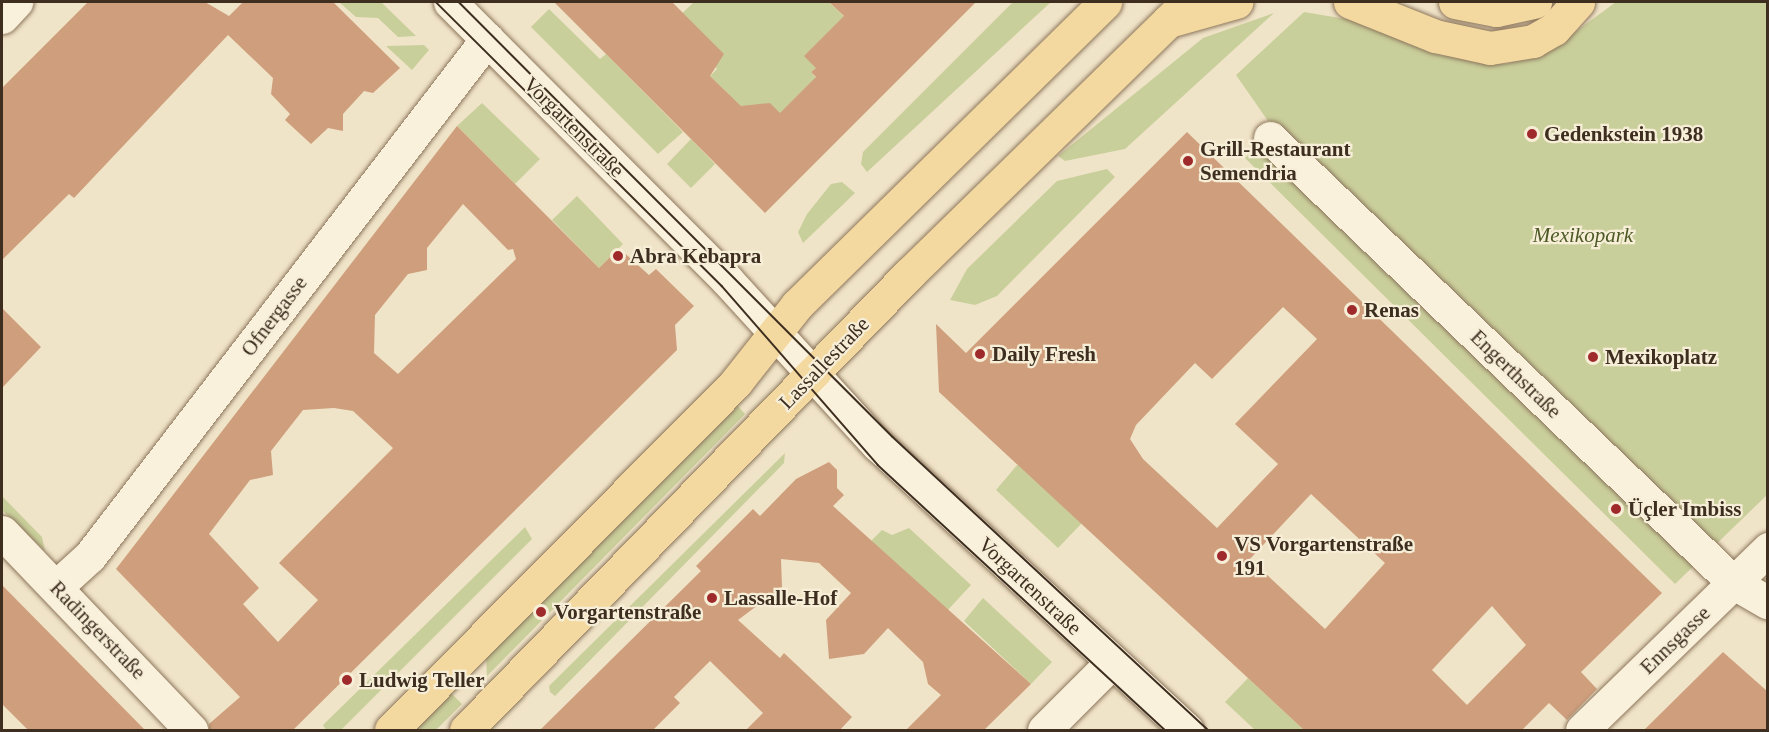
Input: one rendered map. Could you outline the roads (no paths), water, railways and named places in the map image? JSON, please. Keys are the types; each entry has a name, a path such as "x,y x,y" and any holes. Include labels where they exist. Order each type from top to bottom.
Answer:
{"main road":[{"path":"391,730 736,382 775,331 1105,2"},
{"path":"1178,11 1236,2"},
{"path":"1350,2 1435,36 1490,48 1540,37 1578,2"},
{"path":"1455,2 1496,10 1535,2"},
{"name":"Lassallestraße","path":"466,730 815,374 1178,11"}],"street":[{"path":"2,17 16,2"},
{"name":"Vorgartenstraße","path":"450,2 775,331 877,444 1187,730"},
{"name":"Ofnergasse","path":"56,587 90,556 487,39"},
{"name":"Engerthstraße","path":"1270,138 1734,583 1767,603"},
{"name":"Radingerstraße","path":"2,532 171,704 191,730"},
{"name":"Ennsgasse","path":"1582,730 1767,549"},
{"path":"1044,730 1112,663"}],"tram line":[{"path":"436,2 722,286 878,465 1165,730"},
{"path":"459,2 893,437 1208,730"}],"place":[{"name":"Gedenkstein 1938","path":"1532,134"},
{"name":"Grill-Restaurant Semendria","path":"1188,161"},
{"name":"Abra Kebapra","path":"618,256"},
{"name":"Renas","path":"1352,310"},
{"name":"Daily Fresh","path":"980,354"},
{"name":"Mexikoplatz","path":"1593,357"},
{"name":"Üçler Imbiss","path":"1616,509"},
{"name":"VS Vorgartenstraße 191","path":"1222,556"},
{"name":"Lassalle-Hof","path":"712,598"},
{"name":"Vorgartenstraße","path":"541,612"},
{"name":"Ludwig Teller","path":"347,680"}],"park label":[{"name":"Mexikopark","path":"1583,235"}]}
